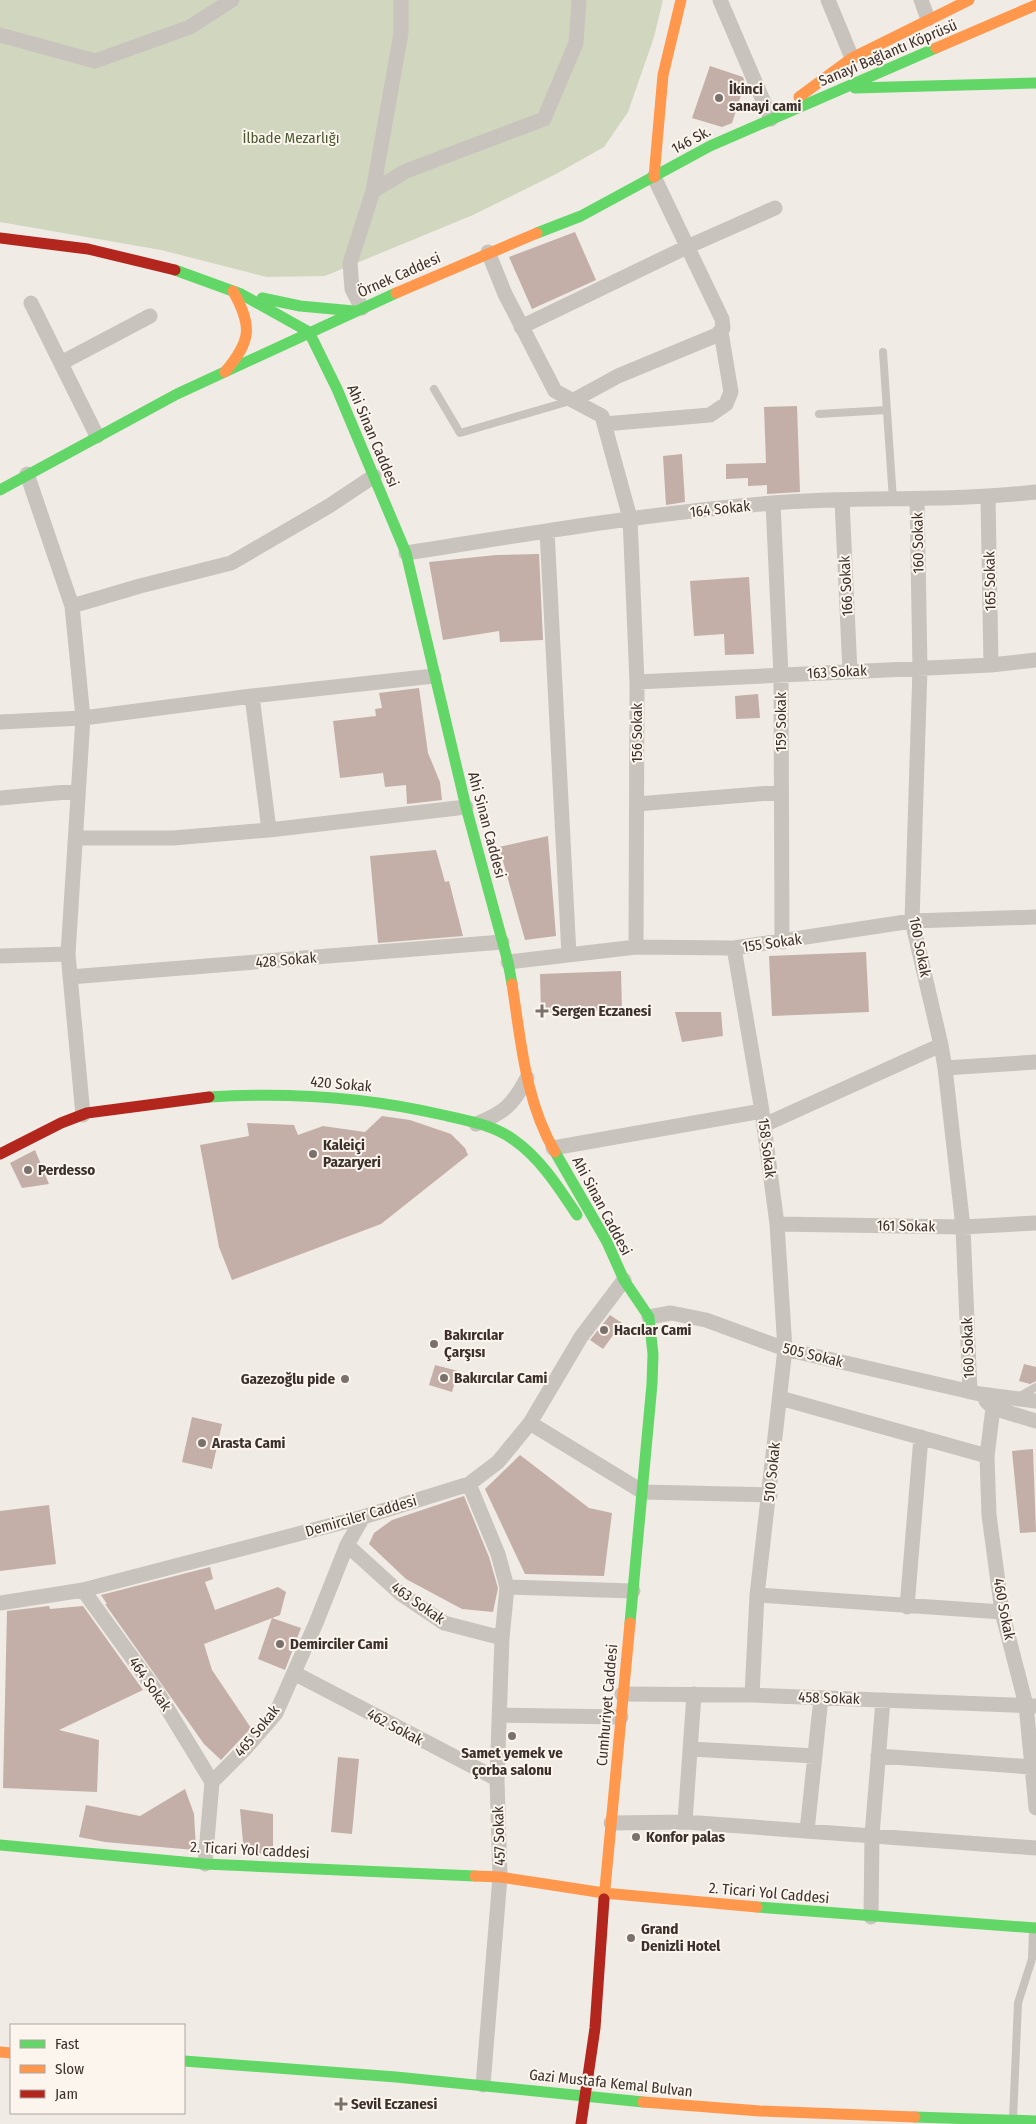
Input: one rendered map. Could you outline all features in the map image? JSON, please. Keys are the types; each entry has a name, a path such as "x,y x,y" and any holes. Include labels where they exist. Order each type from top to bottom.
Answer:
{"main road":[{"path":"654,177 662,75 681,0"},
{"path":"934,17 950,0"},
{"name":"Sanayi Bağlantı Köprüsü","path":"771,119 852,58 969,0"},
{"name":"Sanayi Bağlantı Köprüsü","path":"771,119 1036,5"},
{"path":"842,89 1036,83"},
{"name":"146 Sk.","path":"654,177 710,146 771,119"},
{"name":"Örnek Caddesi","path":"0,490 97,436 225,372 309,332 488,252 581,216 654,177"},
{"path":"0,238 113,254 196,276 233,291 309,332"},
{"path":"233,291 300,306 358,310"},
{"path":"225,372 244,348 248,337 249,325 233,291"},
{"name":"Ahi Sinan Caddesi","path":"309,332 337,389 406,553 466,807 508,962 527,1078 546,1138 554,1148 607,1242 622,1276 649,1317"},
{"name":"420 Sokak","path":"0,1154 83,1115 203,1095 307,1095 367,1100 442,1114 502,1132 521,1146 551,1177 622,1276"},
{"name":"Cumhuriyet Caddesi","path":"581,2124 595,2028 604,1893 643,1492 652,1384 653,1354 649,1317"},
{"name":"2. Ticari Yol caddesi","path":"0,1845 205,1864 500,1877"},
{"name":"2. Ticari Yol Caddesi","path":"500,1877 604,1893 871,1917 1034,1928"},
{"name":"Gazi Mustafa Kemal Bulvan","path":"185,2061 585,2095 758,2118 1036,2121"}],"street":[{"path":"0,36 95,61 190,27 232,0"},
{"path":"358,310 352,289 350,263 372,191 401,33 401,0"},
{"path":"372,191 406,171 544,119 576,43 579,0"},
{"path":"720,0 771,119"},
{"path":"828,0 852,58"},
{"path":"921,0 934,17"},
{"path":"488,252 521,327 555,391 602,416 604,424 710,415 722,408 731,392 721,326 654,177"},
{"path":"521,327 687,247 775,208"},
{"path":"32,303 97,436"},
{"path":"60,363 150,316"},
{"path":"574,400 618,376 721,326"},
{"name":"156 Sokak","path":"604,424 630,518 637,682 636,947"},
{"path":"27,474 72,606 83,718 68,954 83,1115"},
{"path":"72,606 140,586 231,563 329,506 374,476"},
{"name":"164 Sokak","path":"406,553 630,518 773,503 988,497 1036,492"},
{"name":"165 Sokak","path":"988,497 991,665"},
{"name":"160 Sokak","path":"917,499 920,668 912,921 945,1068 963,1227 975,1393"},
{"name":"166 Sokak","path":"842,501 850,672"},
{"name":"159 Sokak","path":"773,503 781,675 782,942"},
{"path":"547,531 569,955"},
{"name":"163 Sokak","path":"637,682 991,665 1036,660"},
{"path":"0,722 83,718 252,696 434,676"},
{"path":"252,696 269,830"},
{"path":"0,798 78,791"},
{"path":"637,804 781,792"},
{"path":"76,838 173,838 269,830 466,807"},
{"name":"155 Sokak","path":"508,962 636,947 734,948 912,921 1036,917"},
{"name":"428 Sokak","path":"70,977 502,942"},
{"name":"158 Sokak","path":"734,948 763,1118 777,1224 785,1349"},
{"path":"0,956 68,954"},
{"path":"554,1148 763,1118 941,1045"},
{"path":"945,1068 1036,1062"},
{"path":"476,1124 503,1112 514,1100 527,1078"},
{"name":"161 Sokak","path":"777,1224 963,1227 1036,1222"},
{"name":"Demirciler Caddesi","path":"0,1603 83,1590 364,1517 470,1484 498,1462 530,1423 581,1337 622,1276"},
{"name":"505 Sokak","path":"649,1317 671,1312 706,1320 785,1349 975,1393 1036,1401"},
{"name":"510 Sokak","path":"752,1695 757,1595 770,1495 785,1349"},
{"path":"975,1393 993,1408 1036,1421"},
{"path":"780,1398 987,1456"},
{"name":"460 Sokak","path":"993,1408 987,1456 989,1515 1002,1612 1031,1705 1032,1767 1036,1808"},
{"path":"530,1423 643,1492 770,1495"},
{"path":"907,1607 921,1437"},
{"name":"457 Sokak","path":"470,1484 498,1554 506,1587 502,1638 497,1779 500,1877 483,2085"},
{"name":"465 Sokak","path":"212,1782 244,1750 276,1713 347,1545 364,1517"},
{"name":"463 Sokak","path":"347,1545 400,1594 444,1624 502,1638"},
{"path":"506,1587 634,1592"},
{"name":"464 Sokak","path":"83,1590 159,1695 212,1782"},
{"path":"757,1595 907,1607 1002,1612"},
{"name":"462 Sokak","path":"294,1673 497,1779"},
{"name":"458 Sokak","path":"622,1694 752,1695 1031,1705"},
{"path":"686,1822 694,1694"},
{"path":"807,1832 821,1698"},
{"path":"871,1917 872,1835 883,1700"},
{"path":"500,1716 621,1717"},
{"path":"691,1749 815,1756"},
{"path":"878,1756 1032,1767"},
{"path":"205,1864 212,1782"},
{"path":"612,1823 686,1822 1036,1848"}],"lane":[{"path":"883,352 893,500"},
{"path":"434,389 460,433 574,400"},
{"path":"819,414 887,410"},
{"path":"1015,1398 1036,1387"},
{"path":"1013,2120 1018,2003 1032,1959 1034,1928"}],"green space":[{"name":"İlbade Mezarlığı","path":"0,0 663,0 654,37 628,112 604,147 556,174 473,215 325,276 267,277 161,250 0,222"}],"building":[{"name":"İkinci sanayi cami","path":"710,66 743,77 745,83 732,123 722,127 692,118"},
{"path":"575,232 596,280 532,309 509,257"},
{"path":"797,406 800,492 767,494 767,485 748,486 748,478 726,479 726,464 766,463 764,407"},
{"path":"682,454 685,502 666,505 663,456"},
{"path":"539,554 543,640 500,642 499,631 443,640 429,562 496,555"},
{"path":"749,577 754,654 725,655 724,634 694,636 690,581"},
{"path":"419,688 428,753 440,782 442,800 407,804 406,785 385,787 383,773 340,778 333,721 376,716 375,709 382,708 379,693"},
{"path":"758,694 760,718 736,719 735,696"},
{"path":"548,836 556,936 525,940 499,847"},
{"path":"436,850 445,882 449,881 463,936 378,943 370,856"},
{"path":"866,952 869,1012 772,1016 769,956"},
{"path":"621,971 622,1010 541,1013 540,974"},
{"path":"675,1012 721,1012 723,1036 682,1042"},
{"path":"382,1116 410,1120 451,1134 465,1148 468,1155 381,1224 232,1280 219,1247 200,1145 249,1136 247,1123 294,1125 298,1135 323,1126 365,1132"},
{"name":"Perdesso","path":"35,1150 49,1184 22,1188 10,1163"},
{"name":"Hacılar Cami","path":"610,1315 622,1323 603,1349 590,1340"},
{"path":"1024,1364 1036,1367 1036,1381 1030,1384 1019,1381"},
{"name":"Bakırcılar Cami","path":"435,1365 458,1371 452,1392 429,1385"},
{"name":"Arasta Cami","path":"192,1417 222,1424 212,1469 182,1462"},
{"path":"1033,1449 1036,1532 1020,1533 1012,1451"},
{"path":"520,1455 589,1508 612,1513 604,1576 525,1574 485,1489"},
{"path":"464,1496 489,1557 498,1588 493,1612 462,1609 406,1579 369,1544 374,1533 392,1520"},
{"path":"49,1505 56,1564 0,1571 0,1511"},
{"path":"210,1567 213,1579 205,1582 215,1610 278,1587 286,1592 280,1615 204,1644 212,1670 251,1728 221,1760 204,1744 105,1604 107,1604 101,1595"},
{"path":"49,1606 50,1609 83,1606 143,1690 59,1730 99,1740 97,1792 3,1788 7,1611"},
{"name":"Demirciler Cami","path":"272,1618 301,1628 285,1670 258,1659"},
{"path":"338,1757 359,1759 352,1834 331,1832"},
{"path":"185,1789 194,1814 196,1849 194,1850 105,1842 79,1837 86,1805 140,1816"},
{"path":"240,1809 273,1814 273,1854 244,1853"}],"traffic: fast":[{"path":"537,233 581,216 710,146 936,48"},
{"path":"855,88 1036,83"},
{"path":"175,270 241,294 309,332"},
{"path":"0,490 177,394 396,293"},
{"path":"262,298 300,306 354,311"},
{"path":"309,332 337,389 406,553 466,807 508,962 512,984"},
{"path":"209,1097 268,1095 326,1097 414,1109 480,1124 498,1130 514,1140 533,1156 549,1174 577,1215"},
{"path":"555,1152 607,1242 624,1280 649,1317 653,1354 652,1384 630,1623"},
{"path":"0,1845 205,1864 475,1876"},
{"path":"757,1907 1036,1928"},
{"path":"185,2061 396,2077 643,2102"},
{"path":"915,2117 1036,2121"}],"traffic: slow":[{"path":"654,177 663,75 681,0"},
{"path":"799,97 852,58 969,0"},
{"path":"936,48 1036,5"},
{"path":"396,293 537,233"},
{"path":"225,372 240,351 246,333 244,314 233,291"},
{"path":"512,984 522,1049 531,1091 537,1112 555,1152"},
{"path":"604,1899 630,1623"},
{"path":"475,1876 500,1877 604,1893 757,1907"},
{"path":"0,2052 10,2053"},
{"path":"643,2102 760,2111 915,2117"}],"traffic: jam":[{"path":"0,238 88,249 175,270"},
{"path":"0,1154 61,1123 87,1113 209,1097"},
{"path":"581,2124 595,2028 604,1899"}],"place":[{"name":"İkinci sanayi cami","path":"719,98"},
{"name":"Sergen Eczanesi","path":"542,1011"},
{"name":"Kaleiçi Pazaryeri","path":"313,1154"},
{"name":"Perdesso","path":"28,1170"},
{"name":"Hacılar Cami","path":"604,1330"},
{"name":"Bakırcılar Çarşısı","path":"434,1344"},
{"name":"Bakırcılar Cami","path":"444,1378"},
{"name":"Gazezoğlu pide","path":"345,1379"},
{"name":"Arasta Cami","path":"202,1443"},
{"name":"Demirciler Cami","path":"280,1644"},
{"name":"Samet yemek ve çorba salonu","path":"512,1736"},
{"name":"Konfor palas","path":"636,1837"},
{"name":"Grand Denizli Hotel","path":"631,1938"},
{"name":"Sevil Eczanesi","path":"341,2104"}]}
